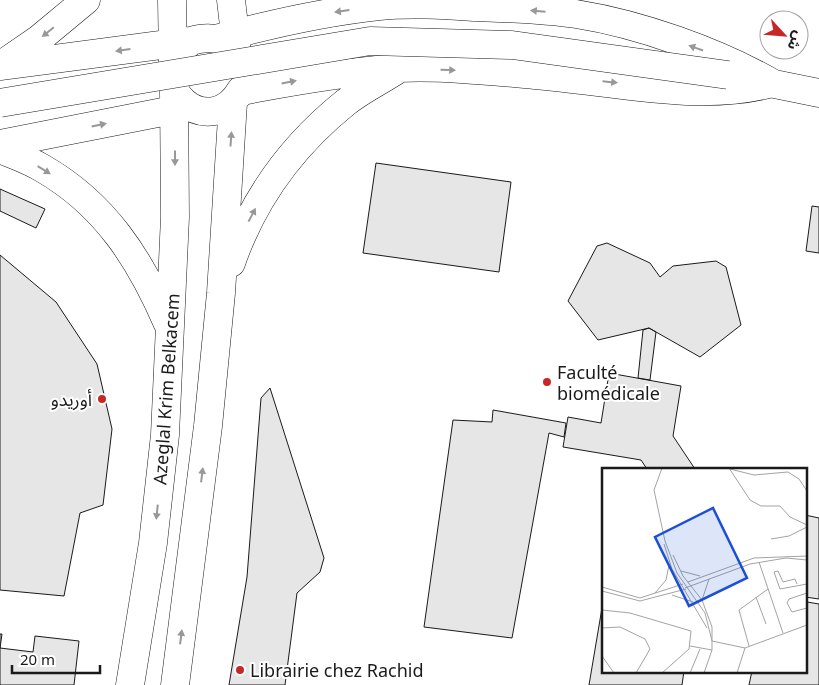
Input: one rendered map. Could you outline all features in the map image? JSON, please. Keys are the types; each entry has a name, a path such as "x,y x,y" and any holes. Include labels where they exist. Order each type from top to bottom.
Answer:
{"main road":[{"path":"0,66 39,39 86,0"},
{"path":"172,0 204,45 244,71 237,96 208,426 175,685"},
{"path":"179,102 171,75 204,45 231,0"},
{"path":"0,66 204,45 303,17 381,6 496,4 577,14 639,30 719,56 772,83"},
{"path":"0,103 370,41 512,45 728,75 819,93"},
{"path":"0,144 179,102 210,112 223,109 237,96 312,77 400,68 536,75 706,92 739,91 772,83"},
{"path":"221,293 240,238 267,187 303,141 346,102 400,68"},
{"name":"Azeglal Krim Belkacem","path":"130,685 153,544 165,435 171,330 179,102"},
{"path":"0,148 42,168 86,198 123,238 151,283 171,330"}],"building":[{"path":"376,163 511,182 499,272 363,253"},
{"path":"0,189 45,209 36,228 0,211"},
{"path":"812,206 819,207 819,253 806,251"},
{"path":"607,243 650,263 660,277 673,266 716,261 726,267 741,325 700,357 649,328 598,340 568,301 597,246"},
{"path":"0,255 56,302 97,364 112,429 103,505 80,513 64,596 0,590"},
{"path":"649,328 656,332 650,380 638,378 643,330"},
{"path":"609,373 681,386 673,436 694,468 646,468 641,460 563,447 568,417 601,423"},
{"path":"270,388 324,558 320,572 297,593 285,685 229,685 247,577 261,398"},
{"path":"493,410 566,423 564,437 549,433 512,638 424,627 453,420 492,422"},
{"path":"806,515 819,518 819,599 806,597"},
{"path":"807,602 819,604 819,685 749,685 752,672 806,672"},
{"path":"602,608 602,672 684,672 682,685 589,685"},
{"path":"35,636 79,641 74,685 0,685 0,648 33,652"}],"place":[{"name":"Faculté biomédicale","path":"547,382"},
{"name":"أوريدو","path":"102,399"},
{"name":"Librairie chez Rachid","path":"240,670"}]}
